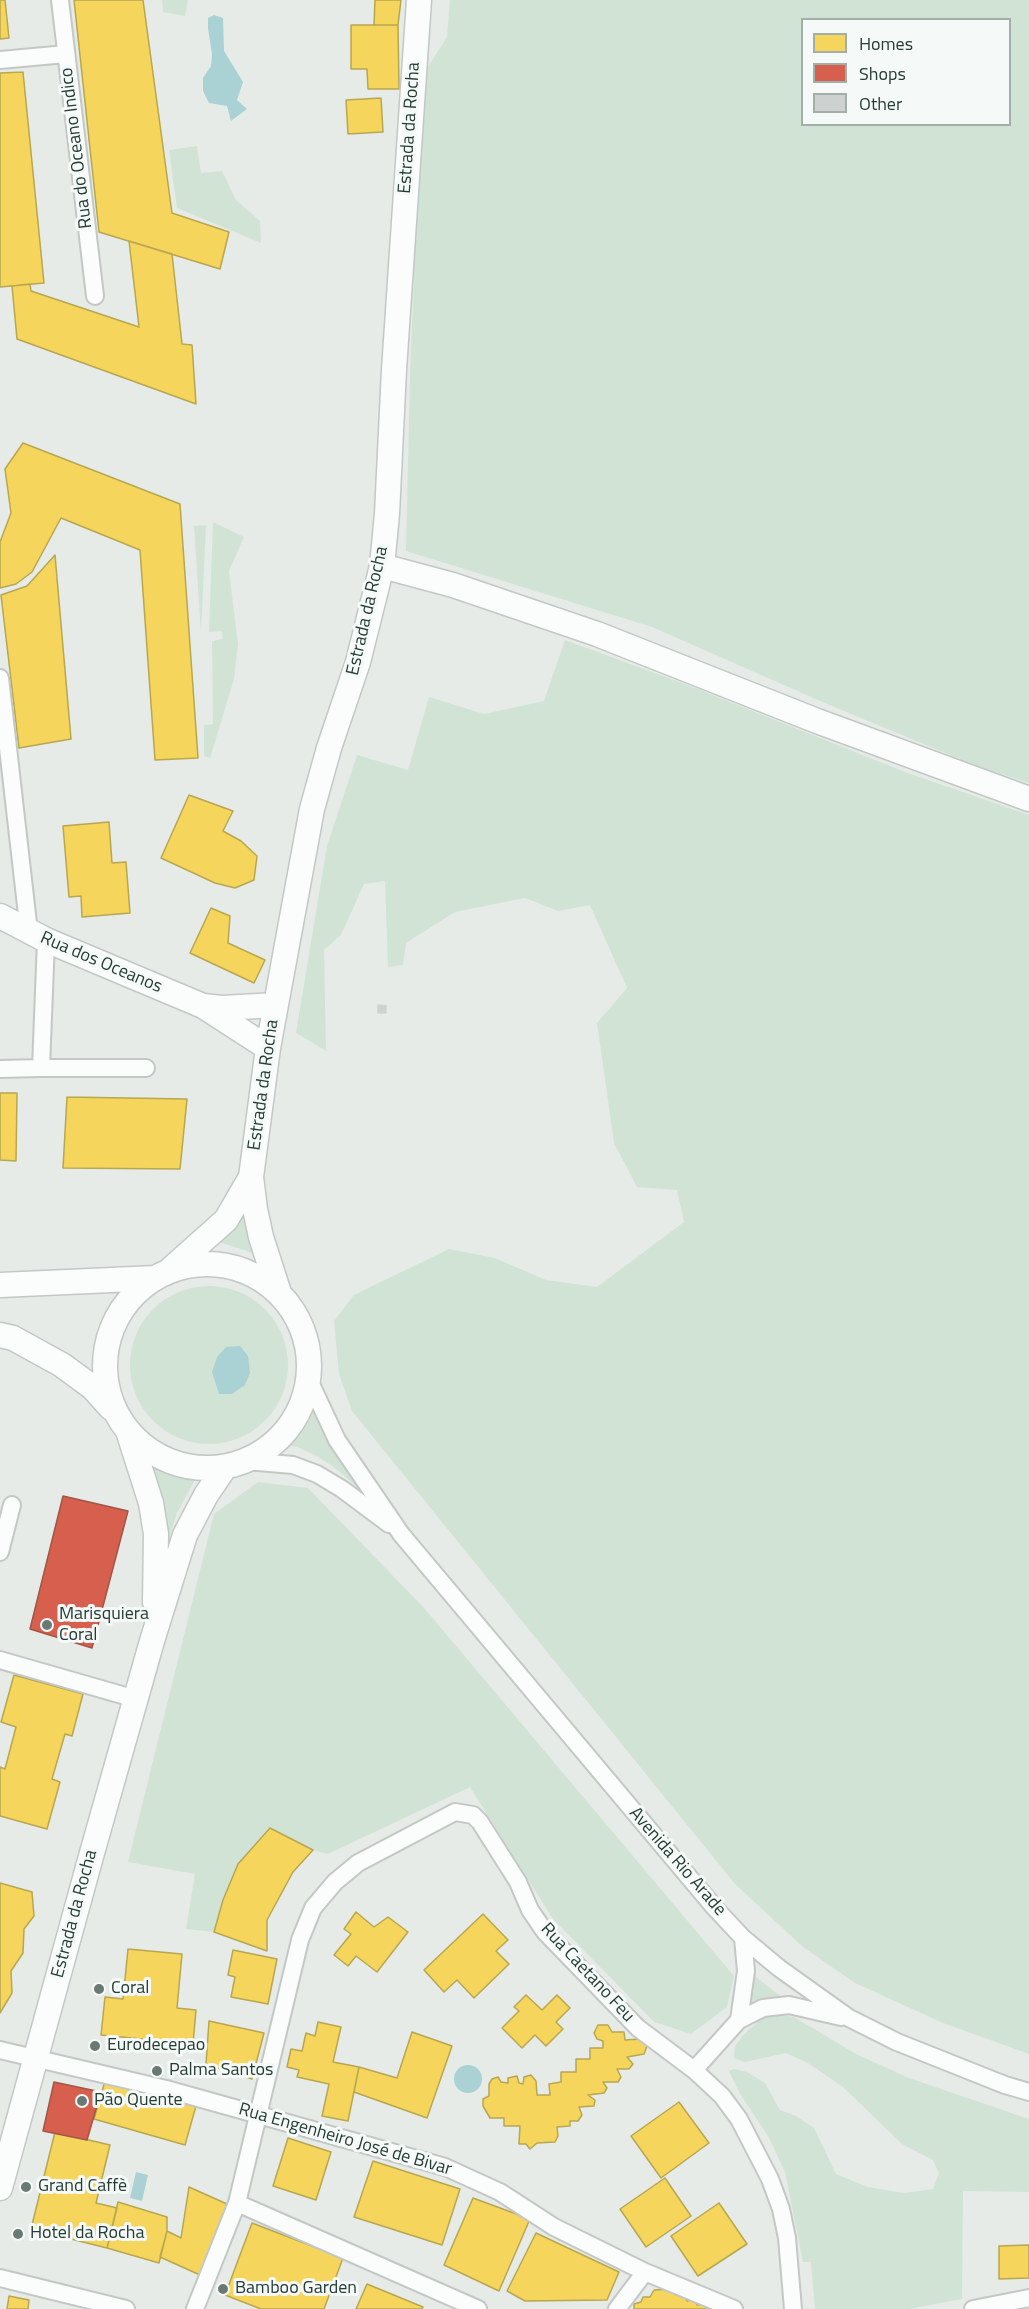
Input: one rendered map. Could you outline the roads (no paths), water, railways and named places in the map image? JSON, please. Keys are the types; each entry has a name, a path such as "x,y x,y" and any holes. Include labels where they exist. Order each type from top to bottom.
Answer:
{"street":[{"name":"Rua do Oceano Indico","path":"60,0 95,296"},
{"name":"Estrada da Rocha","path":"279,1293 261,1237 251,1177 268,1048 312,809 329,748 358,662 382,566 419,0"},
{"path":"0,60 66,54"},
{"path":"382,566 453,585 597,634 817,721 1029,798"},
{"path":"0,678 37,936 41,1068"},
{"name":"Rua dos Oceanos","path":"0,916 37,936 204,1006"},
{"path":"204,1006 222,1008 276,1005"},
{"path":"204,1006 268,1048"},
{"path":"0,1069 146,1068"},
{"name":"Estrada da Rocha","path":"162,1274 226,1220 251,1177"},
{"path":"0,1285 162,1274 189,1265 211,1264 232,1267 252,1274 279,1293 298,1318 306,1338 310,1359 309,1380 304,1401 294,1420 281,1437 265,1451 236,1464"},
{"path":"123,1423 109,1396 105,1377 105,1357 109,1338 126,1304 140,1289 162,1274"},
{"path":"0,1335 13,1338 62,1365 92,1387 144,1447 162,1458 183,1465 204,1468 236,1464 293,1465 317,1474 342,1489 401,1534"},
{"path":"309,1380 337,1440 401,1534"},
{"name":"Estrada da Rocha","path":"123,1423 142,1470 156,1534 157,1576 152,1641"},
{"name":"Estrada da Rocha","path":"0,2188 152,1641 185,1535 206,1495 236,1464"},
{"path":"0,1552 12,1505"},
{"name":"Avenida Rio Arade","path":"401,1534 714,1907 743,1938 779,1968 849,2018 897,2042 1005,2085 1029,2092"},
{"path":"0,1660 136,1699"},
{"name":"Rua Caetano Feu","path":"195,2309 237,2203 300,1940 313,1908 323,1893 358,1863 455,1812 473,1815 480,1822 518,1882 530,1910 552,1940 638,2028 694,2070 722,2096 739,2120 770,2179 781,2209 787,2238 793,2309"},
{"path":"739,2020 746,1971 743,1938"},
{"path":"694,2070 739,2020 763,2008 789,2005 849,2018"},
{"name":"Rua Engenheiro José de Bivar","path":"0,2050 166,2089 445,2167 500,2192 554,2227 645,2272 734,2309"},
{"path":"237,2203 478,2309"},
{"path":"617,2309 645,2272"},
{"path":"0,2278 126,2309"},
{"path":"973,2309 1029,2298"}],"water":[{"path":"214,15 223,18 224,51 243,82 237,100 247,109 231,121 227,106 209,103 203,91 203,78 211,66 212,54 208,18"},
{"path":"240,1346 248,1356 250,1373 245,1385 232,1394 219,1394 212,1372 217,1357 226,1347"},
{"path":"468,2065 478,2069 482,2079 478,2089 468,2093 458,2089 454,2079 458,2069"},
{"path":"136,2172 148,2175 142,2201 130,2198"}],"place":[{"name":"Marisquiera Coral","path":"47,1625"},
{"name":"Coral","path":"99,1989"},
{"name":"Eurodecepao","path":"95,2046"},
{"name":"Palma Santos","path":"157,2071"},
{"name":"Pão Quente","path":"82,2101"},
{"name":"Grand Caffè","path":"26,2187"},
{"name":"Hotel da Rocha","path":"18,2234"},
{"name":"Bamboo Garden","path":"223,2289"}]}
